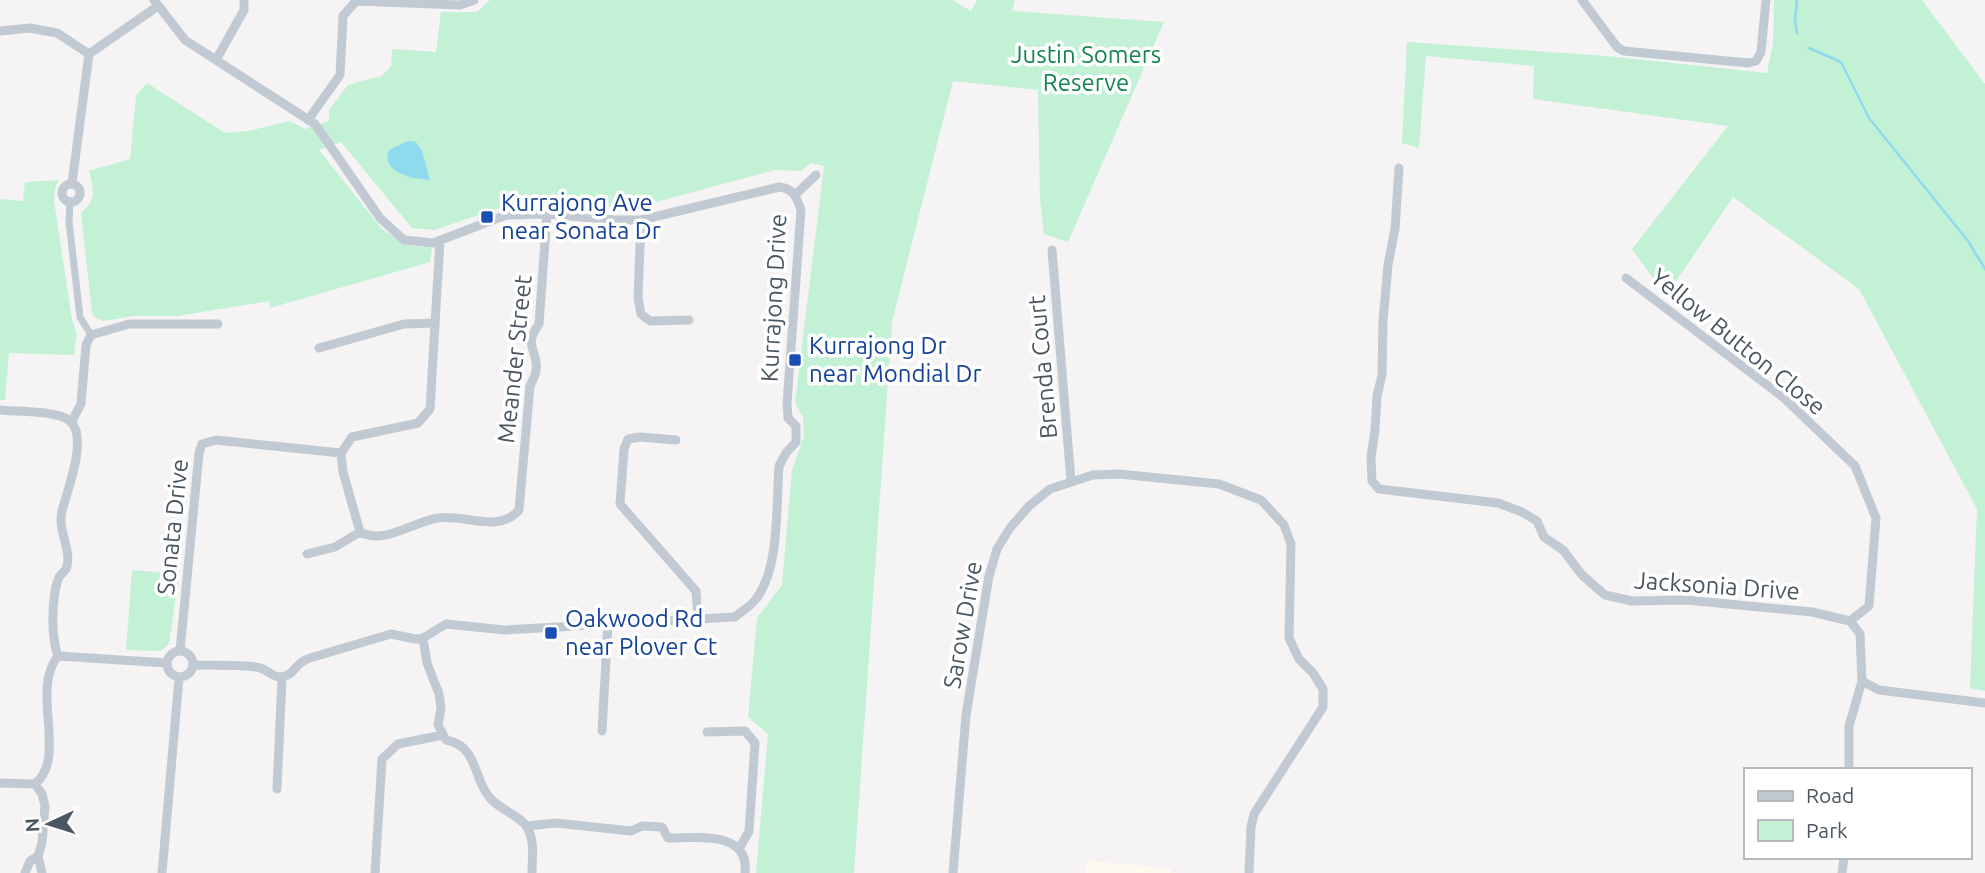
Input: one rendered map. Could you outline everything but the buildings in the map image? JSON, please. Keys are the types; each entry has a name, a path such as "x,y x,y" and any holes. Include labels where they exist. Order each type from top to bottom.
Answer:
{"street":[{"path":"216,60 244,10 244,0"},
{"path":"308,120 340,75 343,16 356,1 460,5 474,0"},
{"path":"1582,0 1617,47 1624,51 1748,63 1756,61 1761,52 1766,0"},
{"path":"91,335 80,317 69,222 70,202 63,197 62,191 72,183 89,54 156,3"},
{"name":"Kurrajong Drive","path":"156,3 185,40 314,124 380,218 404,240 433,243 506,215 547,214 641,220 779,187 790,188 796,194 802,210 787,404 788,418 796,426 796,442 779,466 773,554 768,581 755,601 735,617 698,619"},
{"path":"0,31 30,27 57,33 89,54"},
{"name":"Jacksonia Drive","path":"1399,168 1395,229 1388,265 1383,321 1382,375 1377,396 1376,430 1371,457 1372,481 1379,489 1498,503 1522,512 1537,521 1544,537 1563,550 1582,575 1605,595 1632,601 1686,600 1812,612 1850,621"},
{"path":"796,194 816,175"},
{"name":"Meander Street","path":"360,532 370,537 437,518 460,518 500,524 512,518 519,510 530,387 537,372 531,350 531,335 539,324 547,214"},
{"path":"641,220 638,298 641,314 649,321 689,320"},
{"path":"307,554 335,547 360,532 343,472 341,453 352,437 418,424 430,410 440,240"},
{"name":"Brenda Court","path":"1052,250 1071,481"},
{"name":"Yellow Button Close","path":"1626,278 1784,398 1855,466 1876,518 1869,607 1850,621"},
{"path":"318,348 404,324 435,323"},
{"path":"72,421 81,404 86,345 91,335 129,324 218,324"},
{"path":"0,410 58,415 72,421 76,431 76,453 67,498 61,512 61,534 67,550 66,568 59,578 54,607 53,643 58,656"},
{"path":"194,665 261,668 282,678 292,673 300,661 391,635 423,638 446,624 505,630 698,619 696,591 620,504 624,449 628,439 640,436 677,440"},
{"name":"Sonata Drive","path":"180,651 202,444 216,440 341,453"},
{"name":"Sarow Drive","path":"953,873 966,715 997,549 1010,528 1029,506 1050,489 1093,475 1119,474 1219,484 1261,500 1284,525 1290,544 1289,638 1299,659 1313,673 1323,689 1323,707 1254,814 1249,873"},
{"path":"1849,768 1849,726 1862,681 1860,634 1850,621"},
{"path":"602,730 608,624"},
{"path":"423,638 427,663 439,694 441,708 438,725 446,740 458,743 468,753 489,798 527,826 533,844 532,873"},
{"path":"180,651 191,656 194,665 189,674 179,678 169,672 167,663 170,656 180,651"},
{"path":"58,656 167,663"},
{"path":"0,783 35,785 46,769 50,734 46,708 48,686 51,665 58,656"},
{"path":"162,873 179,678"},
{"path":"276,789 282,678"},
{"path":"1862,681 1879,690 1985,703"},
{"path":"707,732 745,731 755,743 749,831 739,849"},
{"path":"375,873 382,759 398,744 443,735"},
{"path":"35,785 42,794 45,806 38,856 42,873"},
{"path":"527,826 556,823 631,831 642,826 662,827 668,838 720,839 739,849 746,862 745,873"},
{"path":"25,873 30,861 38,856"}],"shaded area":[{"path":"1086,861 1171,868 1171,873 1085,873"}],"green space":[{"name":"Justin Somers Reserve","path":"490,0 952,0 971,11 977,0 1015,0 1012,11 1164,22 1068,242 1044,234 1040,200 1038,90 953,81 892,322 854,873 756,873 768,734 748,717 757,618 782,585 792,470 804,436 803,417 795,403 824,166 811,163 801,171 775,170 630,209 529,198 434,230 412,228 341,142 319,150 381,228 405,245 432,248 430,262 270,308 270,301 177,316 134,316 103,321 93,316 81,213 90,203 93,194 89,171 130,159 136,96 147,83 225,133 248,131 290,121 305,129 329,121 329,110 348,85 381,76 391,66 392,49 436,52 441,12 477,12"},
{"path":"1774,0 1922,0 1985,84 1985,691 1970,688 1977,509 1859,289 1733,197 1666,296 1632,249 1728,126 1533,99 1534,66 1426,56 1419,148 1402,143 1407,42 1607,56 1767,73 1773,43"},
{"path":"59,180 54,201 72,320 77,334 74,355 9,353 5,400 0,400 0,199 23,201 25,182"},
{"path":"132,570 179,574 169,644 160,651 126,650"}],"water":[{"path":"408,141 416,142 422,151 430,180 407,176 389,164 389,150"}],"waterway":[{"path":"1797,0 1797,33"},
{"path":"1809,48 1841,62 1869,118 1968,241 1985,269"}],"place":[{"name":"Kurrajong Ave near Sonata Dr","path":"487,217"},
{"name":"Kurrajong Dr near Mondial Dr","path":"795,360"},
{"name":"Oakwood Rd near Plover Ct","path":"551,633"}]}
